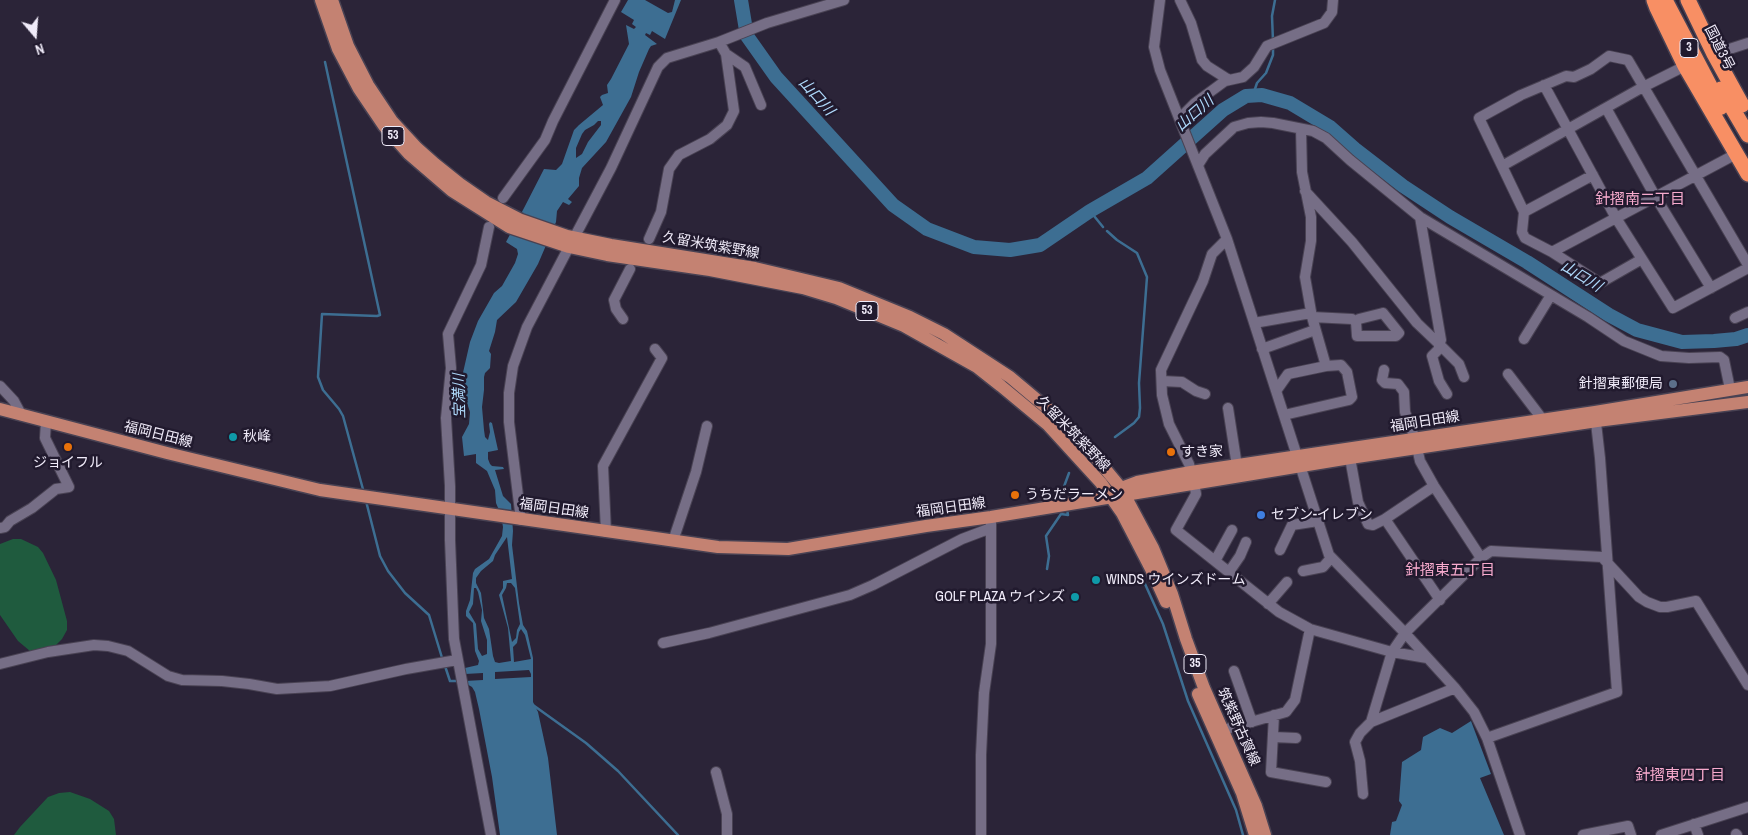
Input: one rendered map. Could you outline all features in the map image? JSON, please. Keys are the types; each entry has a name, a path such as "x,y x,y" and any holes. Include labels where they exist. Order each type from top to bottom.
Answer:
{"highway":[{"path":"1654,0 1656,8 1686,66 1742,154 1748,174"},
{"name":"国道3号","path":"1665,0 1742,154"},
{"name":"国道3号","path":"1677,0 1723,91 1748,135"},
{"path":"1688,0 1714,54 1748,115"}],"main road":[{"name":"久留米筑紫野線","path":"321,0 338,49 359,90 384,126 409,154 452,191 480,209 607,255 710,270 803,288 836,298 904,326 977,367 1029,408 1119,493"},
{"name":"久留米筑紫野線","path":"332,0 348,46 368,85 392,121 417,148 460,184 518,224"},
{"name":"福岡日田線","path":"1193,477 1596,416 1748,387"},
{"name":"福岡日田線","path":"1596,416 1748,402"},
{"name":"福岡日田線","path":"0,409 320,490 718,547 788,549 926,526 991,523 1238,466 1350,458 1416,444"},
{"name":"筑紫野古賀線","path":"1119,493 1153,548 1172,594 1204,688 1256,806 1265,835"},
{"name":"筑紫野古賀線","path":"1119,493 1139,545 1165,600 1201,702 1242,793 1256,835"}],"street":[{"path":"503,198 545,140 615,0"},
{"path":"518,519 509,422 509,393 513,366 527,327 568,242 611,168 658,67 667,58 720,41 766,23 844,0"},
{"path":"1160,0 1154,47 1160,70 1198,163 1226,239 1329,555 1406,633 1474,712 1487,738 1520,835"},
{"path":"1180,0 1191,23 1202,60 1207,66 1229,80"},
{"path":"1181,121 1195,104 1225,81 1243,77 1249,72 1266,46 1324,23 1332,12 1333,0"},
{"path":"649,239 661,212 669,169 679,155 710,139 726,125 734,111 726,54 720,41"},
{"path":"1714,54 1748,43"},
{"path":"726,54 745,67 760,105"},
{"path":"1544,85 1616,218 1642,259 1673,308 1747,270 1628,60 1609,56 1574,77 1566,76 1544,85 1479,118 1524,212 1522,232 1525,238 1552,252 1600,283 1642,259"},
{"path":"1502,166 1642,87 1686,66"},
{"path":"1606,108 1655,196 1711,288"},
{"path":"1198,163 1205,154 1234,128 1248,123 1261,122 1313,131 1326,138 1420,217 1624,341 1661,356 1689,358 1720,357 1724,360 1730,389"},
{"path":"1301,129 1302,172 1311,217 1311,241 1305,277 1311,315 1326,366"},
{"path":"1552,252 1655,196 1742,154"},
{"path":"1524,212 1593,175"},
{"path":"1305,191 1352,242 1418,324 1459,364 1464,377"},
{"path":"1420,217 1441,340 1439,349 1432,356 1439,381 1447,394"},
{"path":"489,227 481,265 448,334 452,368 446,418 454,510 454,639 491,835"},
{"path":"1226,239 1212,254 1203,281 1161,370 1162,395 1169,424 1193,477 1196,494 1176,530 1268,604 1310,629 1392,652 1427,658"},
{"path":"623,319 616,309 614,300 630,269"},
{"path":"1524,339 1551,295"},
{"path":"1735,318 1748,312"},
{"path":"1254,323 1311,315 1352,319 1356,322"},
{"path":"1262,349 1315,330"},
{"path":"606,532 603,466 662,358 655,349"},
{"path":"1276,391 1288,374 1326,366 1341,365 1347,372 1352,397 1349,400 1284,415"},
{"path":"1384,370 1382,380 1385,383 1398,384 1404,392 1405,412 1420,461 1481,558"},
{"path":"1508,374 1544,424"},
{"path":"1162,381 1182,382 1196,391 1205,394"},
{"path":"0,386 14,401 21,414"},
{"path":"1228,408 1238,466"},
{"path":"1487,738 1617,692 1596,416"},
{"path":"0,528 5,528 10,521 32,508 56,489 69,487 46,438 46,421"},
{"path":"673,541 696,472 707,426"},
{"path":"1350,458 1358,502 1368,524 1373,525 1385,519 1434,486"},
{"path":"1385,519 1440,600"},
{"path":"1280,550 1292,524 1318,521"},
{"path":"663,643 850,595 873,585 991,523 990,644 984,693 981,755 981,835"},
{"path":"1215,561 1232,530"},
{"path":"1229,572 1240,556 1246,542"},
{"path":"1371,722 1392,652 1406,633 1481,558 1491,551 1602,557 1639,597 1647,602 1660,607 1667,607 1696,601 1748,685"},
{"path":"1303,571 1324,566 1331,558"},
{"path":"1268,604 1287,582"},
{"path":"1224,730 1286,712 1294,700 1310,629"},
{"path":"0,664 48,652 94,645 108,646 128,651 168,676 182,680 240,683 277,689 330,686 457,660"},
{"path":"1234,671 1252,722"},
{"path":"1363,794 1360,761 1355,742 1360,733 1371,722 1455,688"},
{"path":"1274,715 1271,772 1326,782"},
{"path":"1273,737 1296,738"},
{"path":"716,772 727,814 727,835"},
{"path":"1661,835 1748,807"},
{"path":"1694,824 1698,835"},
{"path":"1583,835 1628,826 1631,835"}],"green space":[{"path":"13,539 21,539 38,547 43,553 56,580 67,621 67,630 62,639 53,648 39,653 30,651 18,641 0,615 0,544"},
{"path":"70,792 90,799 109,811 114,819 116,835 14,835 48,797"}],"water":[{"path":"628,0 645,0 668,13 672,12 675,0 681,0 665,39 652,31 650,35 646,33 645,35 657,44 649,49 631,97 606,142 582,168 579,186 568,199 572,202 569,205 563,202 557,211 556,222 538,264 516,302 497,320 489,351 491,354 490,368 484,377 482,407 485,437 488,440 490,422 492,423 498,450 488,452 488,459 492,466 503,467 504,469 495,470 503,496 511,504 512,545 519,603 523,625 527,631 533,658 533,702 538,712 548,758 557,835 500,835 492,777 479,709 475,692 472,687 465,683 465,681 483,680 483,673 465,674 465,668 478,665 479,661 475,651 473,623 466,616 473,573 475,569 489,559 502,536 503,527 496,503 495,490 487,471 476,463 476,454 464,456 462,437 469,424 470,412 462,377 470,342 478,321 494,293 502,286 518,254 517,249 506,242 544,169 556,170 562,164 574,130 603,105 600,97 608,93 607,85 629,44 626,25 634,29 636,27 632,24 634,20 621,12","holes":["601,121 601,125 588,142 582,154 576,158 576,148 582,134","507,537 512,579 503,581 503,588 499,595 508,628 511,661 499,663 495,662 493,656 489,629 484,618 481,593 476,583 476,578 481,571 493,561","507,583 511,583 515,588 520,624 516,638 512,642 502,595","474,588 476,588 482,610 481,621 487,640 487,654 482,656 478,649 476,624 469,612 473,604","521,629 525,635 531,659 514,662 513,647 517,643","529,670 531,674 531,677 495,679 495,672"]},
{"path":"1471,721 1491,774 1480,778 1504,835 1390,835 1392,822 1396,821 1402,805 1399,801 1402,762 1421,750 1423,737 1440,728 1452,733"}],"waterway":[{"name":"山口川","path":"741,0 747,36 776,77 893,205 927,229 974,247 1010,250 1040,245 1090,211 1147,178 1223,110 1246,96 1262,95 1290,103 1330,127 1403,186 1609,315 1637,330 1682,342 1736,339 1748,335"},
{"path":"1273,41 1272,16 1275,0"},
{"path":"1253,95 1257,83 1266,73 1273,55 1273,46"},
{"path":"325,62 380,315 322,314 318,377 323,390 343,416 364,493"},
{"path":"1090,211 1103,227"},
{"path":"1107,231 1137,253 1147,277 1139,383 1139,417 1115,437"},
{"path":"1064,501 1062,492 1069,473"},
{"path":"366,501 380,556 388,571 405,593 429,615 443,661"},
{"path":"1047,569 1049,556 1046,536 1061,514 1068,515 1067,509"},
{"path":"1141,575 1163,624 1188,701 1236,810 1243,835"},
{"path":"445,666 450,681 459,681"},
{"path":"533,705 586,743 618,771 678,835"}],"place":[{"name":"針摺東郵便局","path":"1673,384"},
{"name":"秋峰","path":"233,437"},
{"name":"ジョイフル","path":"68,447"},
{"name":"すき家","path":"1171,452"},
{"name":"うちだラーメン","path":"1015,495"},
{"name":"セブン-イレブン","path":"1261,515"},
{"name":"WINDS ウインズドーム","path":"1096,580"},
{"name":"GOLF PLAZA ウインズ","path":"1075,597"}],"district":[{"name":"針摺南二丁目","path":"1640,200"},
{"name":"針摺東五丁目","path":"1450,571"},
{"name":"針摺東四丁目","path":"1680,776"}],"water label":[{"name":"宝満川","path":"460,396"}]}
